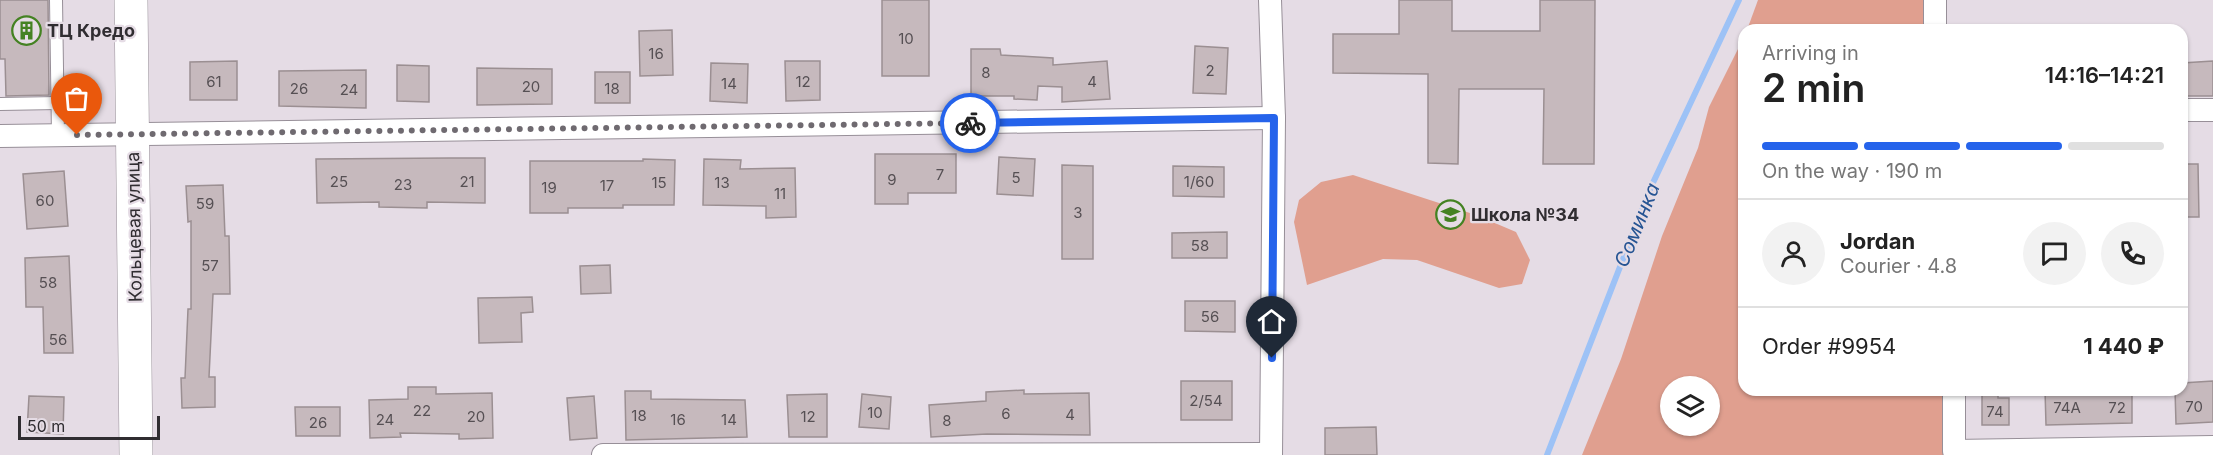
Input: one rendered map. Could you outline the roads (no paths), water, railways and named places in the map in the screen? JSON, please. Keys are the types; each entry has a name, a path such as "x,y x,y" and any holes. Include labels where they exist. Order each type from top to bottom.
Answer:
{"main road":[{"name":"Кольцевая улица","path":"131,0 136,455"}],"street":[{"path":"603,455 1271,454 1274,118 1270,0"},
{"path":"1935,0 1935,24"},
{"path":"2188,110 2213,110"},
{"path":"0,136 1274,118"},
{"path":"1954,396 1954,451 2213,447"}],"lane":[{"path":"56,0 58,136"},
{"path":"0,104 58,103"}],"waterway":[{"name":"Соминка","path":"1547,455 1651,187 1739,0"}],"place":[{"name":"ТЦ Кредо","path":"26,30"},
{"name":"Школа №34","path":"1450,214"}]}
